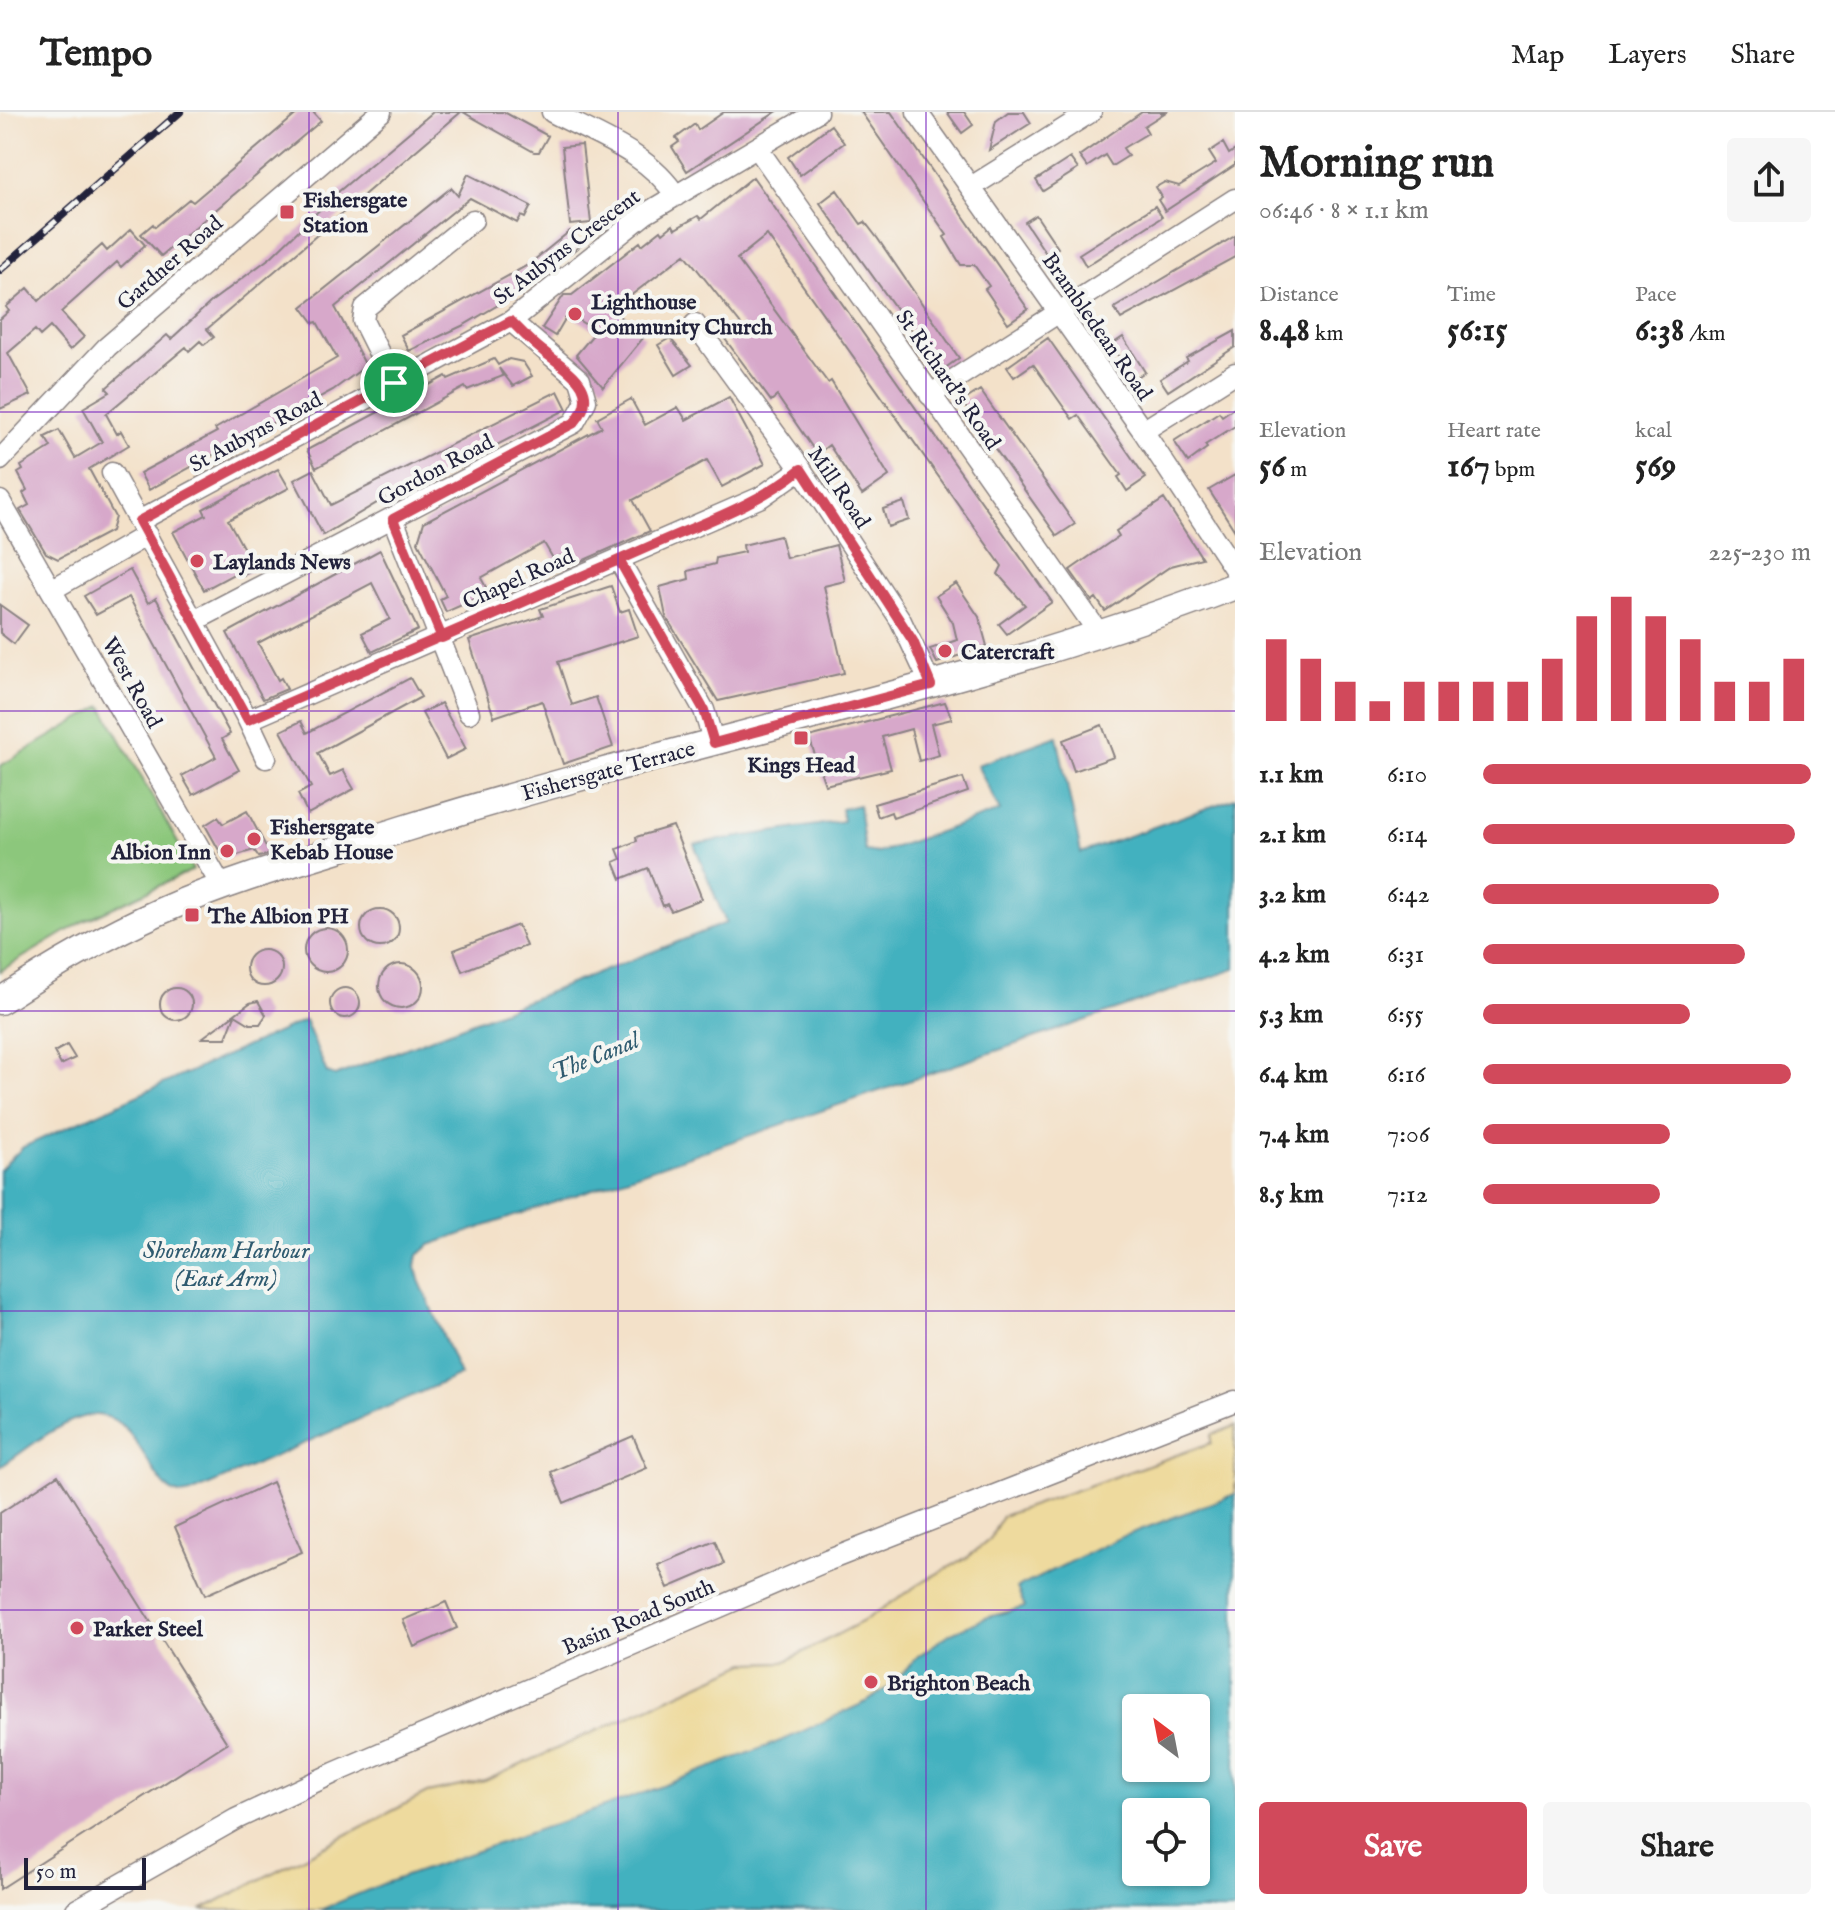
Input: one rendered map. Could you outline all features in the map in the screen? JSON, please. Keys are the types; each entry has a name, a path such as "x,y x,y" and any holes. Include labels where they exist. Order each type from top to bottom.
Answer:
{"main road":[{"name":"Fishersgate Terrace","path":"0,1001 103,940 161,911 222,887 493,801 931,685 1101,636 1235,586"}],"street":[{"name":"Gardner Road","path":"0,460 107,347 381,112"},
{"path":"676,196 817,112"},
{"name":"Brambledean Road","path":"917,112 1143,431 1235,570"},
{"path":"971,187 1091,112"},
{"name":"St Aubyns Crescent","path":"394,383 511,321 617,234 676,196 656,171 638,157 562,114"},
{"name":"St Richard's Road","path":"758,149 1101,636"},
{"path":"930,395 1235,199"},
{"path":"394,383 363,321 365,308 473,220"},
{"name":"Gordon Road","path":"194,621 574,423 586,401 580,380 511,321"},
{"name":"Mill Road","path":"695,324 801,469 913,641 931,685"},
{"path":"1143,431 1235,373"},
{"name":"St Aubyns Road","path":"53,589 143,528 394,383"},
{"name":"Chapel Road","path":"248,720 761,497 801,469"},
{"path":"112,473 266,758"},
{"name":"West Road","path":"0,501 222,887"},
{"path":"393,519 469,713"},
{"path":"619,560 704,710 714,743"},
{"name":"Basin Road South","path":"76,1910 236,1819 334,1773 829,1560 1235,1401"}],"green space":[{"path":"102,706 193,870 84,921 0,971 0,766"}],"sand":[{"name":"Brighton Beach","path":"1235,1426 1235,1557 568,1910 201,1910 427,1793 485,1781 746,1663 784,1662 862,1622 925,1580 967,1558 990,1539 1002,1516 1211,1443 1211,1435"}],"water":[{"name":"Shoreham Harbour (East Arm)","path":"1057,736 1081,853 1235,798 1235,969 430,1245 418,1255 416,1266 419,1280 460,1375 191,1493 177,1493 165,1485 134,1439 121,1425 106,1416 86,1416 63,1425 0,1467 0,1170 23,1147 305,1020 327,1073 335,1076 726,923 694,844 843,821 841,809 859,805 865,851 878,853 1000,811 977,765"},
{"path":"1235,1494 1235,1910 320,1910 385,1883 644,1793 788,1738 866,1702 892,1685 918,1656 951,1633 988,1617 1025,1607 1017,1588 1119,1538"}],"building":[{"path":"299,112 313,112 321,121 161,256 141,234 153,224 155,227 189,199 193,202"},
{"path":"433,112 461,112 207,329 214,337 204,345 200,341 189,351 186,347 106,414 117,434 121,431 129,445 89,469 115,517 111,531 58,559 46,553 20,510 29,505 23,493 27,490 18,473 23,470 21,466 51,447 45,437 59,430 75,458 102,442 83,408 110,392 106,388 167,335 171,339 212,301 271,257 338,192"},
{"path":"463,112 504,112 548,136 539,152 534,152"},
{"path":"724,112 776,112 687,171 672,147 679,142 676,138 695,124 698,130"},
{"path":"861,112 891,112 1028,309 1008,323 985,289 989,286 974,265 961,265 944,237 947,235"},
{"path":"947,112 964,112 973,125 962,133"},
{"path":"1008,112 1024,112 1031,123 989,150 996,121"},
{"path":"1142,112 1166,112 1144,126 1148,133 1123,148 1128,156 1112,166 1105,155 1087,167 1079,156"},
{"path":"831,125 844,143 800,175 788,157"},
{"path":"1223,143 1229,154 1235,150 1235,165 1165,211 1158,200 1162,197 1156,187 1165,182 1179,186 1216,163 1209,152"},
{"path":"582,145 591,223 570,225 562,147"},
{"path":"1070,158 1078,169 1043,191 1036,180"},
{"path":"468,174 531,206 525,218 521,216 517,223 470,198 335,307 366,366 333,390 149,490 140,473 217,432 215,429 337,358 317,322 314,323 302,307 451,188 458,196"},
{"path":"753,177 1052,602 1007,634 999,624 1025,605 998,574 1002,566 767,235 737,259 828,383 831,381 889,476 862,495 829,445 817,454 777,396 771,401 725,339 742,326 685,254 612,310 644,337 603,387 576,355 596,331 568,314 555,336 542,328 564,295 572,295 640,242 642,245 661,230 663,233 673,225 675,229 698,216 701,219"},
{"path":"837,190 861,224 865,222 878,239 959,358 941,371 820,203"},
{"path":"1155,206 1162,217 1086,266 1079,254"},
{"path":"1036,215 1058,248 1047,255 1025,222"},
{"path":"131,229 145,245 121,267 117,262 61,312 84,337 70,350 50,327 40,336 35,330 8,353 31,395 0,409 0,319 9,311 6,307 28,288 39,301 102,245 107,251"},
{"path":"570,231 580,246 530,282 532,285 464,325 409,351 401,335 528,265"},
{"path":"1235,236 1235,257 1121,319 1114,308"},
{"path":"1235,331 1235,347 1168,391 1160,379 1188,361 1186,358"},
{"path":"1123,337 1145,372 1134,379 1111,345"},
{"path":"670,338 692,365 676,375 658,345"},
{"path":"1048,338 1146,478 1127,491 1118,477 1121,475 1078,415 1072,419 1033,364 1014,377 1007,367"},
{"path":"494,359 498,365 509,359 523,362 532,376 513,386 499,368 503,376 467,390 465,387 316,468 307,450 446,376 448,379"},
{"path":"980,390 1075,524 1057,536 962,402"},
{"path":"558,391 567,409 409,490 407,488 382,500 323,535 294,480 313,470 331,505"},
{"path":"729,397 765,464 722,487 707,460 633,500 650,531 566,568 560,556 554,560 544,543 481,578 489,593 446,612 440,599 446,596 418,542 424,522 602,427 597,418 631,399 645,425 678,407 686,420"},
{"path":"1235,407 1235,426 1205,445 1207,448 1188,462 1174,441 1219,412 1222,416"},
{"path":"278,469 289,488 228,520 255,569 244,575 241,570 204,590 173,532 206,515 203,509"},
{"path":"1235,475 1235,531 1209,490"},
{"path":"1164,499 1202,558 1171,566 1105,611 1096,598 1092,601 1070,570 1119,536 1116,531"},
{"path":"904,502 909,520 888,527 883,509"},
{"path":"780,536 786,558 836,545 845,581 824,586 844,673 718,701 666,617 660,587 689,579 688,571 715,564 716,558 744,552 743,545"},
{"path":"380,550 418,630 372,652 362,633 390,619 372,583 258,643 278,680 281,678 287,689 263,699 227,633"},
{"path":"130,570 148,603 156,598 230,734 222,739 239,770 193,795 182,776 216,757 129,597 96,615 84,596"},
{"path":"956,583 979,617 987,646 937,663 930,649 957,640 953,623 936,596"},
{"path":"611,586 620,612 629,609 638,636 558,662 572,705 596,697 613,747 563,764 542,701 494,717 469,640 543,616 540,609"},
{"path":"0,605 28,625 14,644 0,633"},
{"path":"410,678 421,697 318,753 330,776 343,770 354,789 308,814 298,794 311,787 281,731 301,721 307,733"},
{"path":"945,702 952,719 931,724 939,755 919,761 911,729 882,737 891,769 825,785 809,737"},
{"path":"441,703 466,749 446,759 422,713"},
{"path":"1102,725 1114,757 1074,771 1063,740"},
{"path":"963,778 968,792 893,818 891,812 878,817 874,804"},
{"path":"247,811 270,854 259,857 254,850 224,859 205,825 218,817 223,824"},
{"path":"673,826 702,899 671,911 667,904 663,906 648,868 621,879 614,862 621,859 617,849 637,841 636,837"},
{"path":"380,909 393,915 399,928 393,941 380,947 367,941 361,928 367,915"},
{"path":"518,925 526,946 462,971 454,950"},
{"path":"326,928 342,934 348,950 342,966 326,972 310,966 304,950 310,934"},
{"path":"264,950 277,955 282,968 277,981 264,986 251,981 246,968 251,955"},
{"path":"401,964 416,971 423,986 416,1001 401,1008 386,1001 379,986 386,971"},
{"path":"176,988 187,993 192,1004 187,1015 176,1020 165,1015 160,1004 165,993"},
{"path":"345,988 356,992 360,1003 356,1014 345,1018 334,1014 330,1003 334,992"},
{"path":"258,1001 266,1015 260,1024 250,1024 235,1015 226,1038 202,1038 250,1003"},
{"path":"67,1045 75,1058 61,1065 54,1052"},
{"path":"633,1436 647,1468 564,1503 551,1472"},
{"name":"Parker Steel","path":"58,1475 227,1743 0,1889 0,1513"},
{"path":"272,1482 302,1552 205,1595 175,1527"},
{"path":"715,1541 724,1564 668,1588 658,1565"},
{"path":"446,1602 457,1628 414,1647 403,1620"}],"railway":[{"path":"0,270 180,112"}],"place":[{"name":"Fishersgate Station","path":"287,212"},
{"name":"Lighthouse Community Church","path":"575,314"},
{"name":"Laylands News","path":"197,561"},
{"name":"Catercraft","path":"945,651"},
{"name":"Kings Head","path":"801,738"},
{"name":"Fishersgate Kebab House","path":"254,839"},
{"name":"Albion Inn","path":"227,851"},
{"name":"The Albion PH","path":"192,915"},
{"name":"Parker Steel","path":"77,1628"},
{"name":"Brighton Beach","path":"871,1682"}],"route":[{"path":"394,383 139,521 248,720 442,638 619,560 704,710 714,743 931,685 913,641 900,619 801,469 761,497 442,638 393,519 574,423 584,408 586,395 574,373 542,351 511,321 394,383"}],"water label":[{"name":"The Canal","path":"595,1056"}]}
